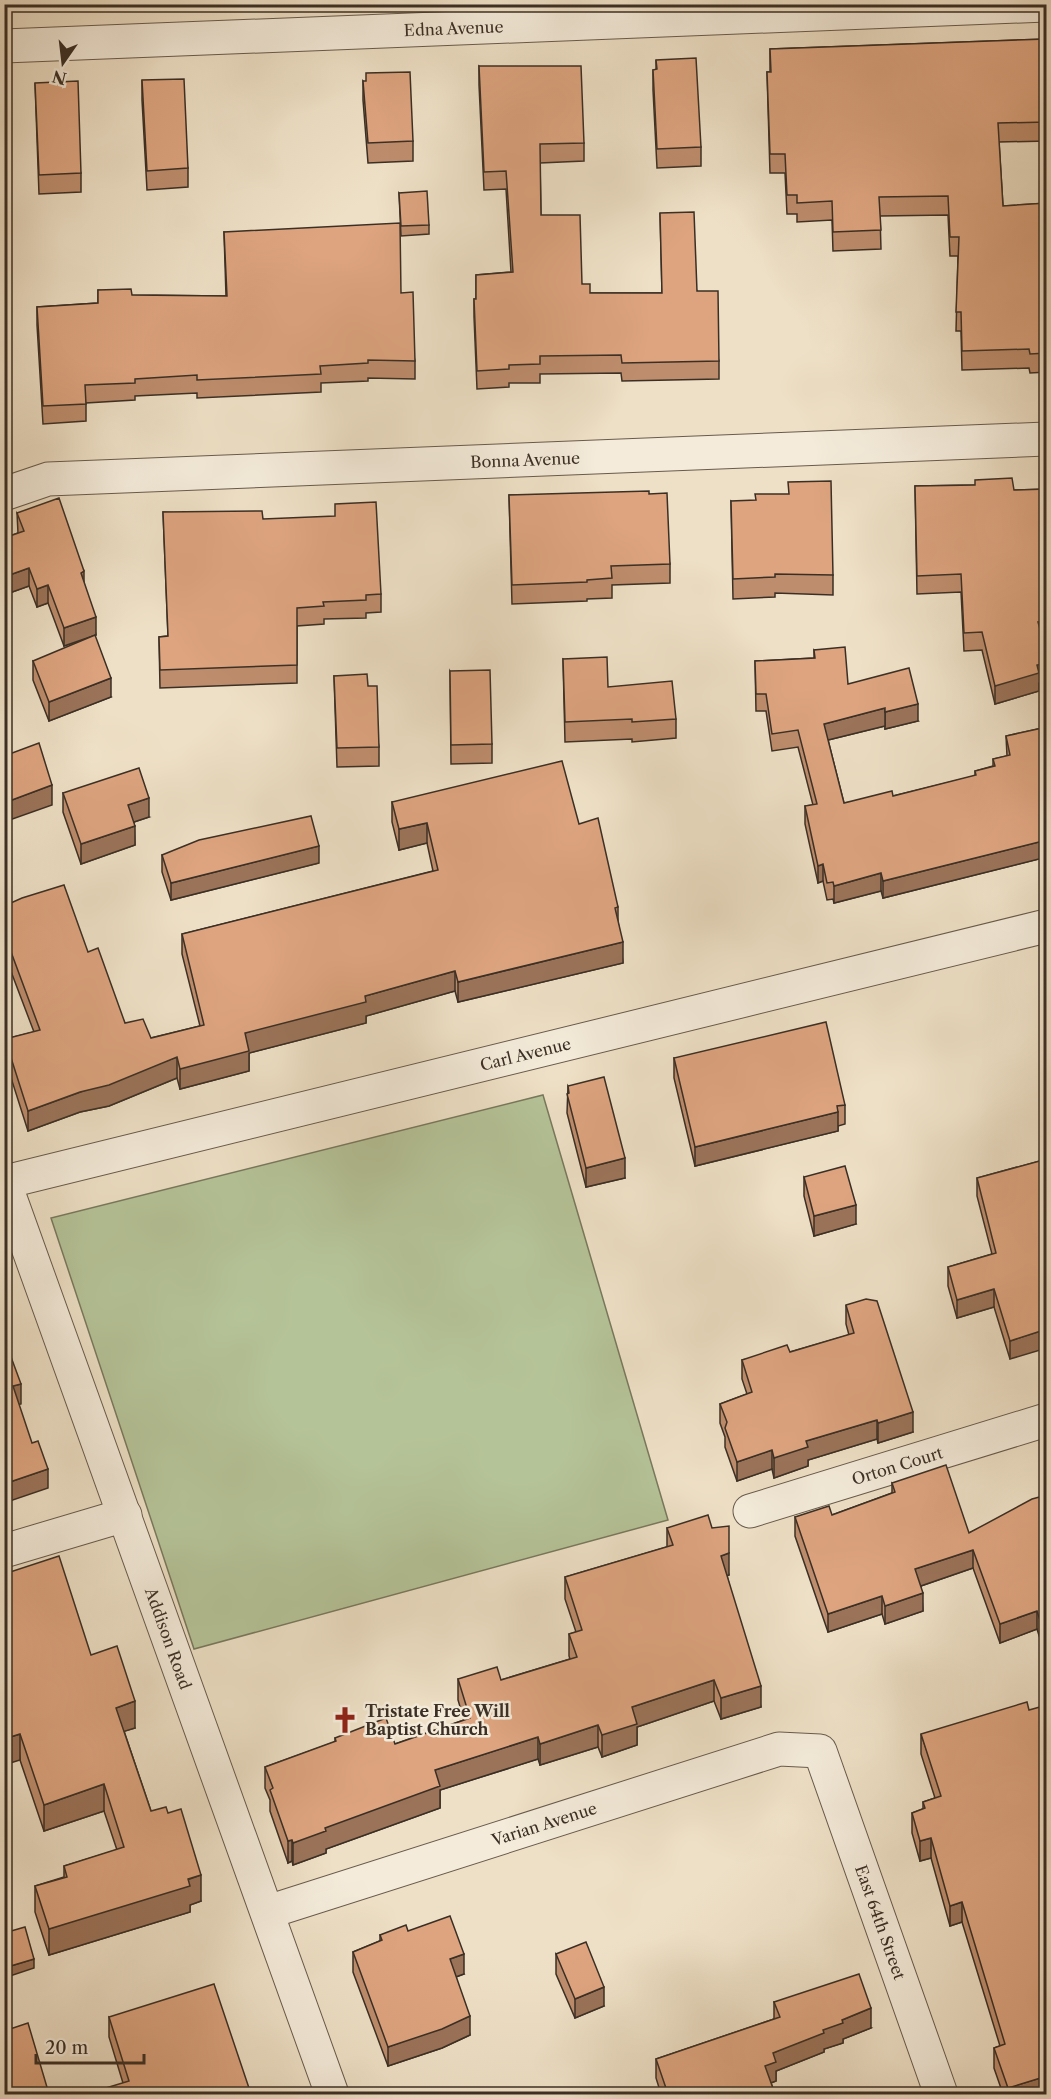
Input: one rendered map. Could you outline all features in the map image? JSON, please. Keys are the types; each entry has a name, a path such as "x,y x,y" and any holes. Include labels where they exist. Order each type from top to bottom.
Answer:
{"street":[{"name":"Edna Avenue","path":"4,46 880,8 1047,5"},
{"name":"Bonna Avenue","path":"4,494 48,479 1047,439"},
{"name":"Carl Avenue","path":"5,1181 1047,926"},
{"name":"Addison Road","path":"5,1181 332,2094"},
{"name":"Orton Court","path":"750,1512 1047,1420"},
{"path":"4,1551 125,1515"},
{"name":"Varian Avenue","path":"268,1912 779,1749 820,1751"},
{"name":"East 64th Street","path":"820,1751 941,2094"}],"green space":[{"path":"543,1095 668,1520 194,1649 51,1218"}],"building":[{"path":"1047,39 1047,122 998,123 1003,206 1047,203 1047,353 1030,354 1029,349 962,351 961,312 956,312 959,237 950,237 948,196 879,197 881,230 833,232 832,201 797,203 797,195 787,195 785,154 770,154 767,72 771,72 770,49"},
{"path":"696,58 701,147 657,149 653,70 657,69 656,60"},
{"path":"479,66 581,66 584,143 540,144 541,215 580,215 582,284 590,284 590,293 662,293 660,213 694,212 697,291 718,291 719,361 622,363 621,355 540,356 540,364 509,365 509,369 477,371 474,299 476,299 476,275 513,272 506,171 484,172"},
{"path":"410,72 413,141 368,143 363,81 366,81 366,73"},
{"path":"184,79 188,168 147,171 142,80"},
{"path":"78,81 81,173 39,175 35,83"},
{"path":"427,191 429,225 401,226 399,193"},
{"path":"400,223 401,293 413,292 415,361 368,360 368,363 320,366 321,374 197,380 197,375 135,379 135,383 85,385 86,404 43,406 37,307 98,303 98,290 131,289 132,295 227,296 224,232"},
{"path":"1012,478 1014,490 1047,489 1047,622 1038,622 1047,653 1047,663 1037,665 1039,673 995,686 982,632 964,633 961,574 917,576 915,486 975,485 975,480"},
{"path":"831,481 833,575 775,574 775,577 733,579 731,501 756,500 755,494 789,494 788,482"},
{"path":"649,491 649,494 667,493 670,564 611,566 612,578 587,580 587,582 512,585 509,495"},
{"path":"59,498 84,571 81,573 96,617 64,628 48,585 37,589 29,568 4,577 4,538 24,531 17,513"},
{"path":"376,502 381,594 366,595 366,600 323,602 324,606 297,608 297,665 160,670 159,637 168,636 163,512 262,511 263,519 335,516 335,504"},
{"path":"95,635 111,678 49,702 33,661"},
{"path":"845,647 848,684 909,668 918,704 885,712 885,708 824,724 844,803 892,791 893,796 976,775 975,771 995,766 993,759 1010,755 1006,736 1047,727 1047,840 883,881 881,873 834,886 833,882 827,883 823,864 818,866 805,806 817,804 798,730 772,734 766,694 756,694 755,661 815,658 814,650"},
{"path":"607,657 608,687 672,681 676,719 632,722 632,719 565,722 563,659"},
{"path":"490,670 492,744 451,745 450,671"},
{"path":"367,674 368,686 377,686 379,747 337,748 334,676"},
{"path":"39,743 52,785 4,803 4,756"},
{"path":"562,761 579,824 598,818 618,907 615,908 623,942 458,982 455,971 365,996 366,1002 245,1033 249,1051 180,1069 177,1057 109,1085 80,1092 28,1111 5,1039 40,1030 4,933 4,906 64,885 88,952 98,948 125,1023 143,1019 151,1038 204,1025 182,934 438,870 427,823 399,829 392,802"},
{"path":"139,768 149,798 128,805 135,826 81,844 63,793"},
{"path":"311,816 319,846 171,883 162,855 199,840"},
{"path":"826,1022 845,1105 837,1106 838,1112 695,1147 674,1058"},
{"path":"604,1077 625,1158 586,1168 567,1094 569,1093 568,1086"},
{"path":"1047,1159 1047,1329 1010,1341 994,1289 957,1300 948,1267 996,1253 977,1178"},
{"path":"845,1166 856,1205 814,1216 804,1177"},
{"path":"866,1299 877,1301 913,1412 806,1441 808,1447 774,1458 772,1450 737,1462 725,1428 727,1422 720,1404 752,1392 742,1360 787,1345 790,1352 854,1333 846,1305"},
{"path":"4,1338 21,1384 13,1386 32,1443 38,1441 48,1469 4,1484"},
{"path":"946,1465 969,1533 1032,1499 1047,1495 1047,1628 1043,1630 1037,1611 1000,1624 973,1550 915,1569 923,1593 885,1606 882,1596 828,1614 795,1517 829,1506 832,1515 895,1492 892,1483"},
{"path":"708,1515 712,1528 729,1526 729,1553 721,1556 761,1686 721,1698 714,1680 632,1707 637,1724 602,1735 598,1725 540,1744 538,1737 435,1770 440,1786 325,1828 326,1831 293,1843 292,1840 288,1841 270,1790 273,1788 265,1767 336,1741 335,1738 386,1718 395,1744 470,1718 458,1679 497,1667 501,1680 577,1657 569,1634 582,1630 565,1577 673,1545 667,1528"},
{"path":"59,1556 91,1655 117,1646 135,1701 116,1708 151,1811 166,1807 168,1813 181,1809 201,1875 188,1879 190,1886 49,1929 35,1886 67,1877 64,1866 124,1847 104,1784 44,1805 20,1734 4,1739 4,1574"},
{"path":"1027,1702 1029,1710 1047,1705 1047,2076 1008,2088 994,2048 1005,2044 962,1902 950,1906 931,1838 920,1841 912,1813 925,1808 923,1802 941,1796 921,1734"},
{"path":"450,1916 464,1954 450,1959 470,2016 442,2029 388,2047 353,1952 382,1940 380,1935 406,1925 408,1931"},
{"path":"25,1927 34,1959 4,1968 4,1933"},
{"path":"586,1942 604,1987 575,1999 556,1954"},
{"path":"859,1974 871,2008 842,2020 843,2023 823,2030 824,2033 773,2053 776,2062 765,2066 775,2094 668,2094 656,2059 780,2017 774,2002"},
{"path":"214,1984 251,2094 86,2094 129,2081 109,2017"},
{"path":"28,2023 49,2094 4,2094 4,2031"},
{"path":"891,2088 893,2094 871,2094"}],"place":[{"name":"Tristate Free Will Baptist Church","path":"345,1720"}]}
